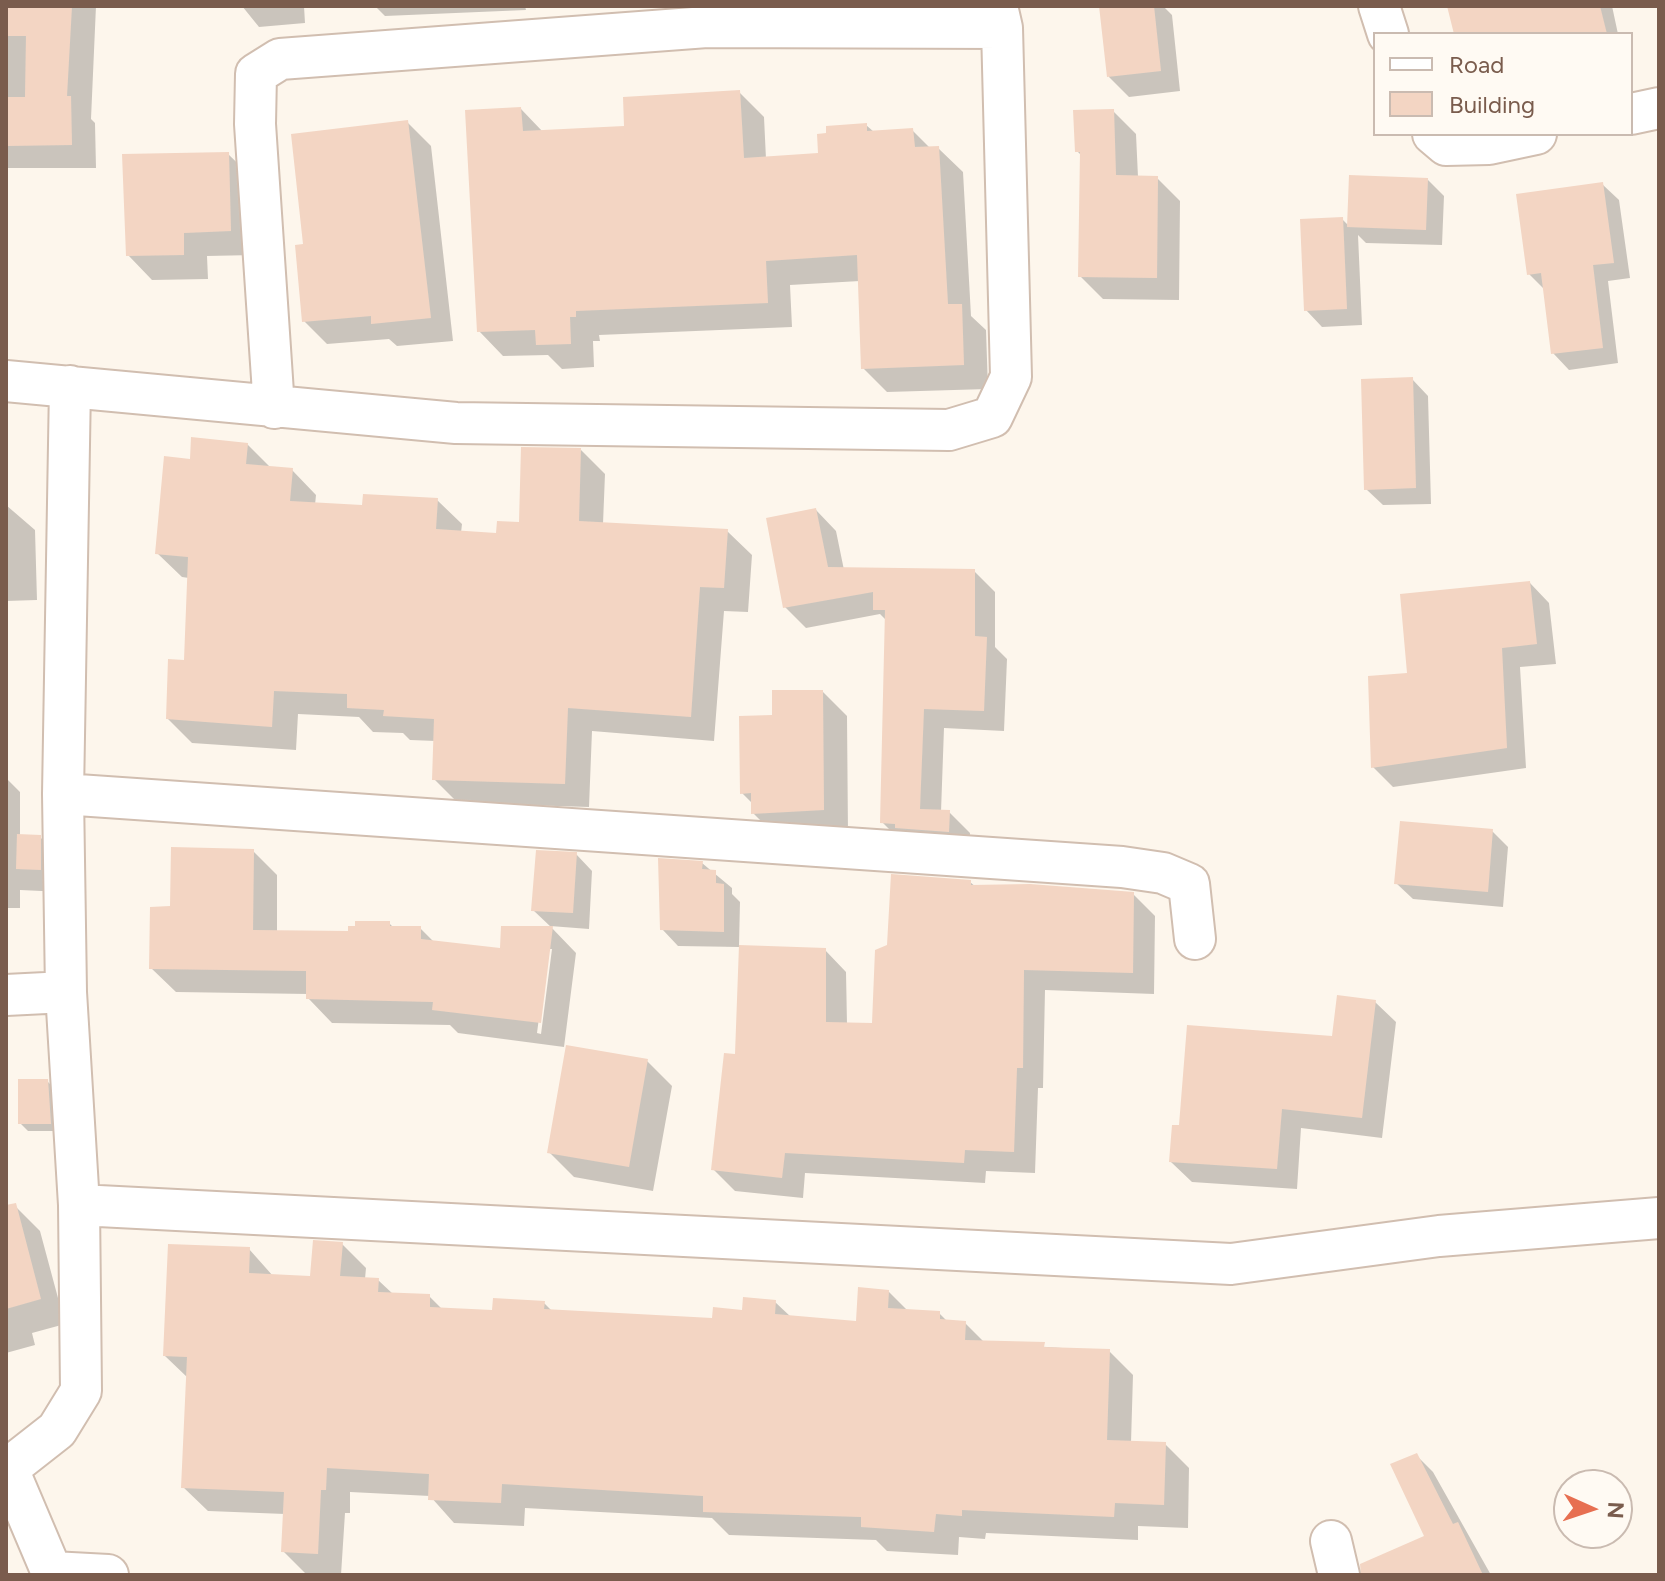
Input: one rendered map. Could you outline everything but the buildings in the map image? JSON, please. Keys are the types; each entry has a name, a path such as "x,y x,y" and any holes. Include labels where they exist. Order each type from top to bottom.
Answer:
{"street":[{"path":"1379,6 1387,32"},
{"path":"6,381 274,408 456,423 949,430 992,417 1011,377 1000,17 707,27 280,59 256,74 255,124 274,408"},
{"path":"1633,114 1659,108"},
{"path":"1435,136 1446,145 1489,144 1527,136"},
{"path":"70,386 63,794 66,992 79,1205 81,1391 57,1430 7,1469 52,1573 108,1575"},
{"path":"63,794 1122,867 1163,873 1189,884 1195,939"},
{"path":"6,995 66,992"},
{"path":"79,1205 1231,1264 1439,1236 1659,1218"}]}
